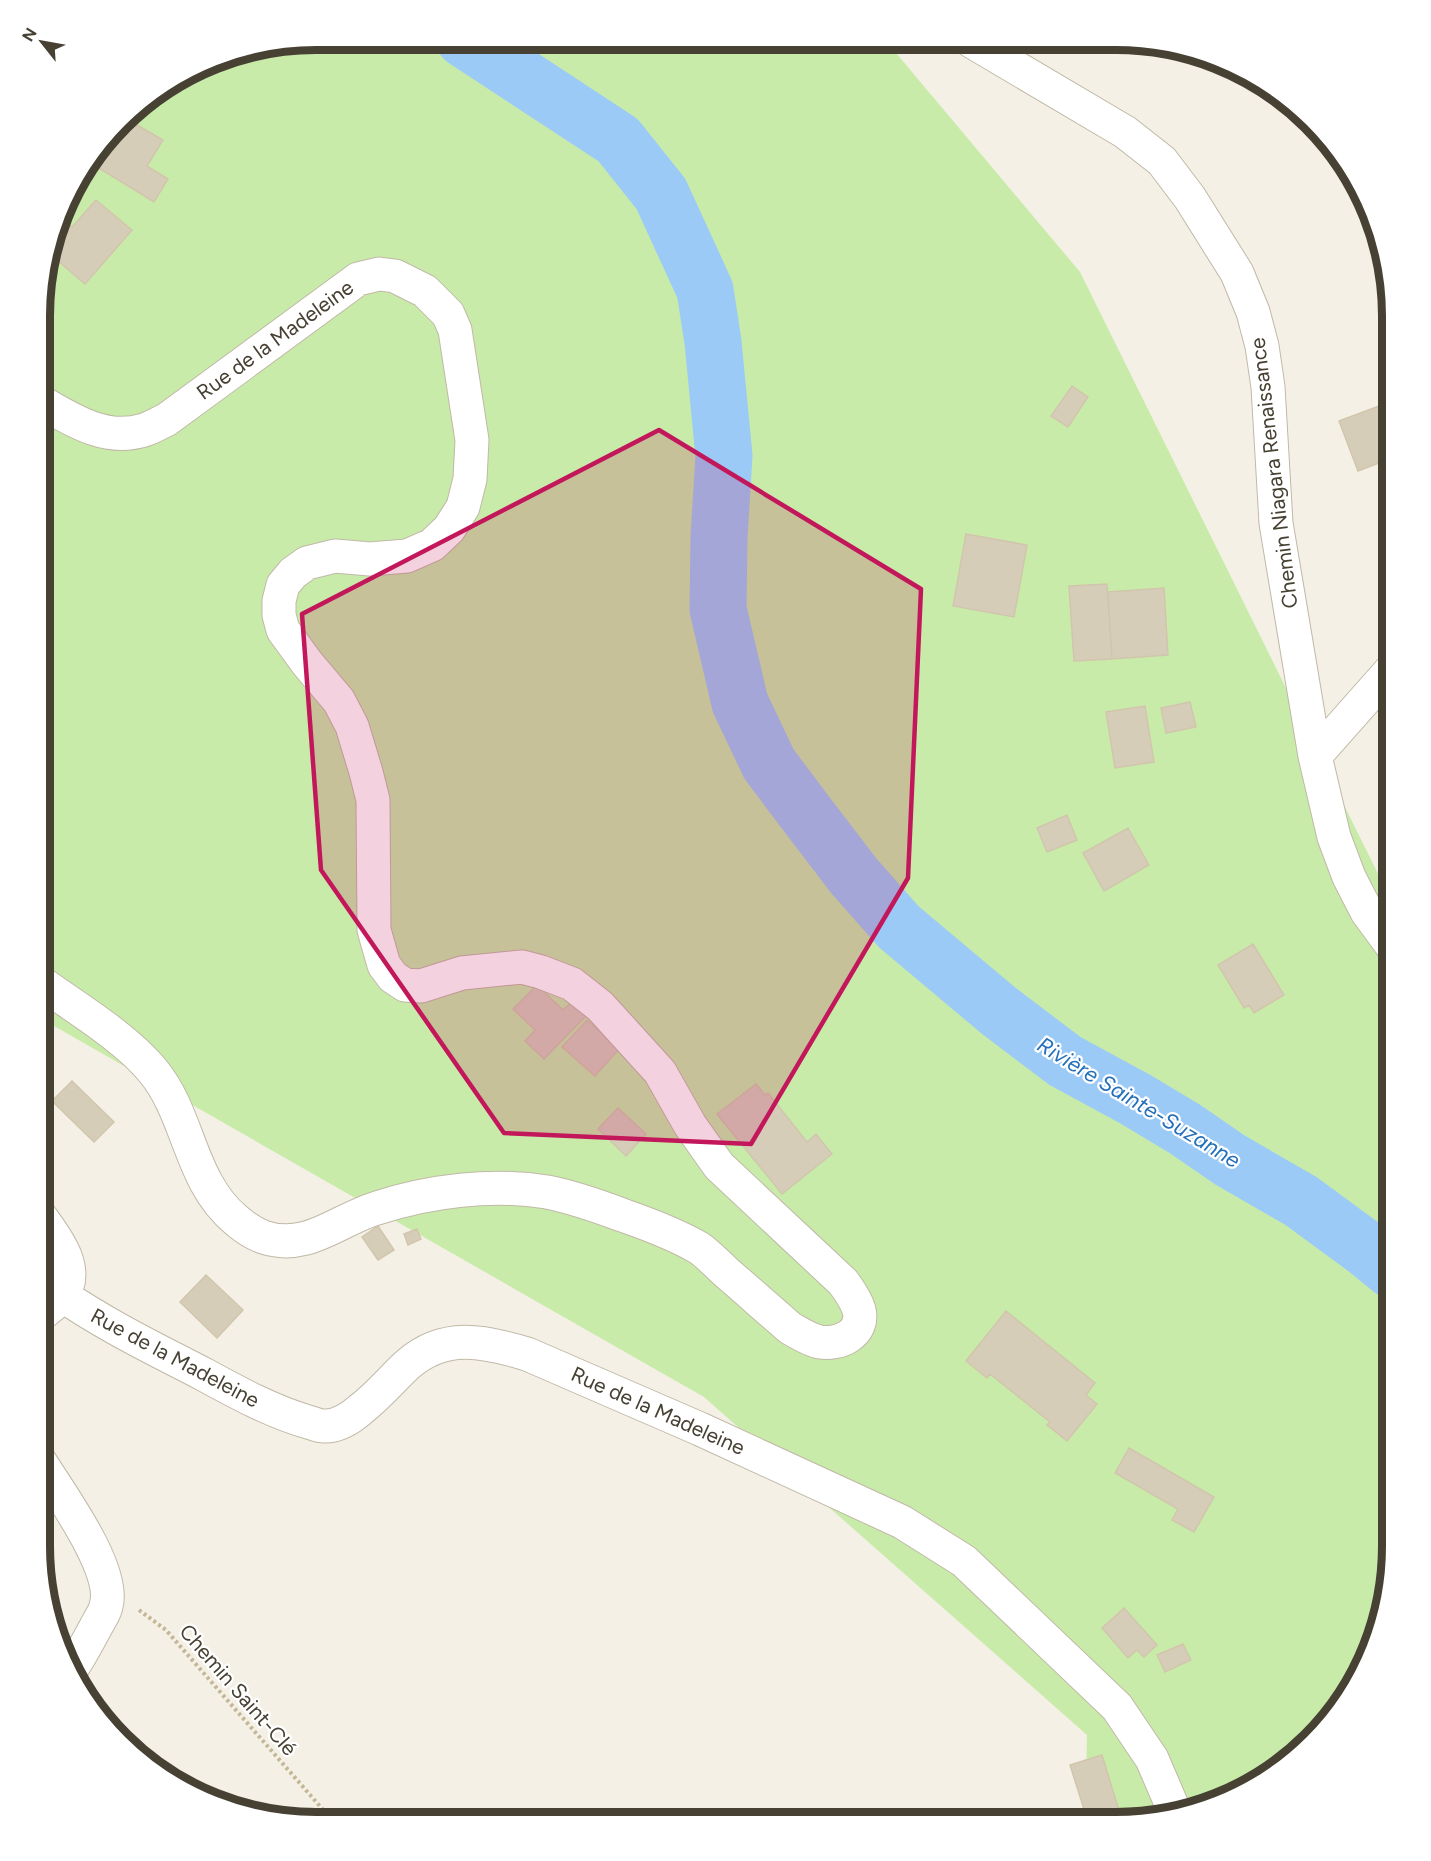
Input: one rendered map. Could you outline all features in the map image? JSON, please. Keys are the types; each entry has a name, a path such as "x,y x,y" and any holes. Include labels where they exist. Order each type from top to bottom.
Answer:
{"street":[{"name":"Chemin Niagara Renaissance","path":"986,50 1125,132 1162,161 1190,198 1237,273 1253,312 1269,387 1276,523 1315,756 1334,837 1349,877 1367,912 1382,932"},
{"name":"Rue de la Madeleine","path":"50,407 92,429 120,433 144,430 166,420 358,279 380,274 395,276 425,291 448,314 455,330 472,440 470,479 463,507 448,529 432,545 406,556 370,560 335,556 307,563 293,573 283,585 279,601 279,615 283,630 339,701 352,726 366,772 374,800 374,930 384,965 393,977 405,985 421,986 462,973 522,967 572,984 600,1006 660,1072 690,1125 719,1166 843,1282 859,1312 858,1326 852,1335 840,1341 821,1342 805,1337 790,1328 700,1249 651,1225 547,1192 484,1188 409,1198 374,1209 311,1237 292,1242 261,1236 245,1228 212,1196 196,1165 167,1091 153,1071 112,1034 50,989"},
{"path":"1315,756 1382,680"},
{"path":"50,1230 64,1250 70,1274 51,1306"},
{"name":"Rue de la Madeleine","path":"51,1306 90,1315 255,1401 290,1417 324,1427 339,1424 353,1416 422,1354 438,1346 458,1342 475,1342 527,1354 700,1429 902,1522 964,1561 1117,1707 1152,1759 1172,1805"},
{"path":"50,1478 102,1567 106,1587 107,1605 76,1661"}],"path":[{"name":"Chemin Saint-Clé","path":"107,1605 124,1603 139,1610 166,1630 324,1811"}],"highlighted area":[{"path":"659,430 921,589 908,878 751,1144 504,1133 321,870 302,614"}],"green space":[{"path":"298,50 894,50 1080,272 1382,882 1382,1545 1379,1580 1367,1631 1354,1663 1337,1693 1315,1721 1291,1745 1263,1767 1233,1784 1184,1802 1133,1811 1085,1811 1087,1735 704,1397 50,1024 50,298 55,264 64,230 77,198 94,168 116,140 140,116 168,94 198,77 230,64 264,55"}],"building":[{"path":"133,123 163,140 147,166 168,179 154,202 96,166"},
{"path":"96,200 132,230 85,284 56,259 67,223 72,227"},
{"path":"1072,386 1088,397 1068,427 1051,416"},
{"path":"1382,405 1382,462 1358,471 1339,421"},
{"path":"966,534 1027,545 1014,617 953,606"},
{"path":"1107,584 1112,659 1074,661 1069,586"},
{"path":"1164,588 1168,655 1112,659 1108,592"},
{"path":"1190,702 1196,727 1166,733 1161,708"},
{"path":"1145,706 1154,762 1115,768 1106,712"},
{"path":"1067,815 1077,840 1047,852 1037,828"},
{"path":"1128,828 1149,865 1104,891 1083,853"},
{"path":"1253,944 1284,995 1254,1013 1249,1005 1244,1008 1218,965"},
{"path":"537,985 563,1010 575,999 589,1013 544,1059 525,1041 535,1030 513,1009"},
{"path":"587,1020 619,1049 595,1076 562,1047"},
{"path":"72,1081 114,1122 94,1142 52,1101"},
{"path":"756,1084 765,1095 768,1093 807,1142 816,1134 832,1154 782,1194 717,1114"},
{"path":"618,1108 646,1134 626,1156 598,1129"},
{"path":"378,1226 394,1250 378,1260 362,1237"},
{"path":"417,1229 421,1239 408,1245 404,1234"},
{"path":"206,1275 243,1310 217,1338 180,1302"},
{"path":"1006,1311 1095,1383 1086,1395 1097,1404 1067,1441 1047,1425 1050,1422 990,1374 987,1378 966,1361"},
{"path":"1129,1448 1214,1497 1194,1532 1172,1520 1178,1509 1115,1473"},
{"path":"1124,1608 1157,1645 1144,1657 1137,1650 1128,1658 1102,1628"},
{"path":"1183,1644 1191,1660 1165,1672 1157,1655"},
{"path":"1102,1755 1119,1811 1085,1811 1070,1765"}],"waterway":[{"name":"Rivière Sainte-Suzanne","path":"481,50 618,140 661,194 705,290 713,342 724,456 719,537 718,609 740,703 769,764 854,876 899,927 999,1011 1065,1061 1135,1099 1230,1160 1301,1201 1382,1262"}]}
